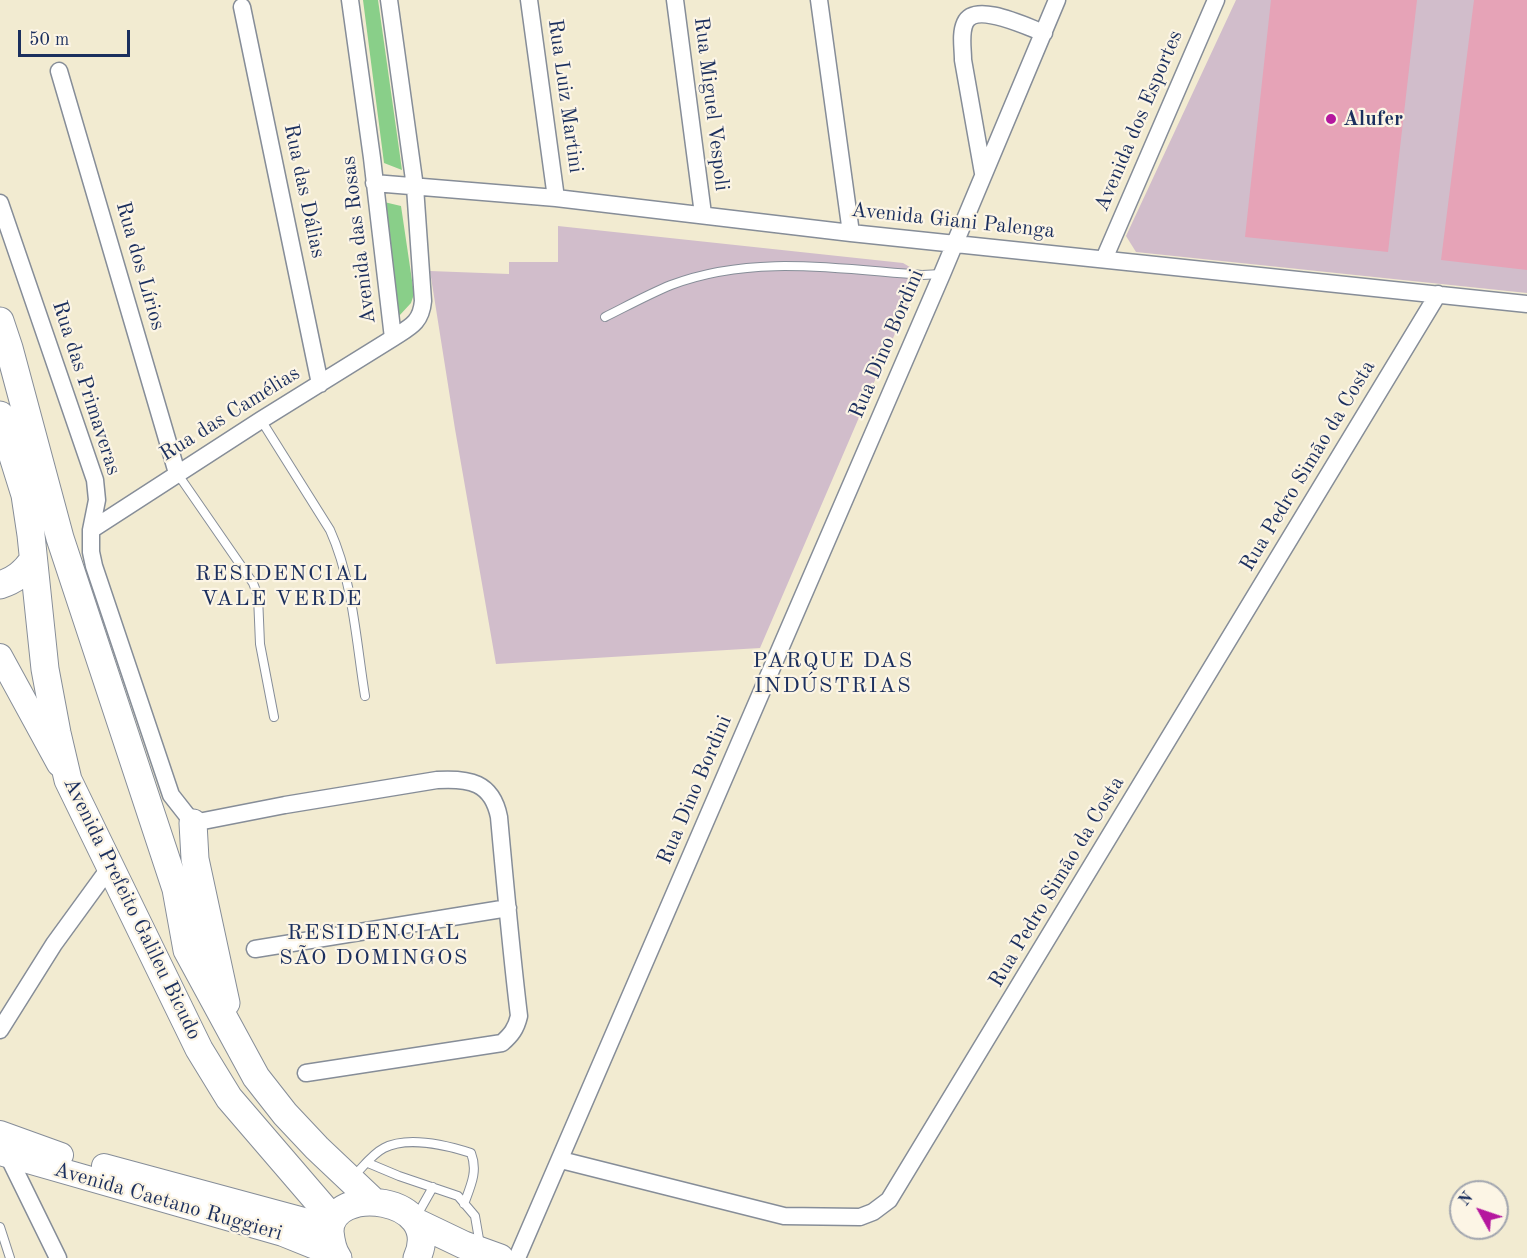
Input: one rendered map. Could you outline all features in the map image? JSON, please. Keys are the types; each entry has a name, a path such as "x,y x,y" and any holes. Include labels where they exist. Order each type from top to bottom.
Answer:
{"main road":[{"path":"0,321 60,538 176,889 188,950 256,1077 285,1114 359,1171 372,1200"},
{"name":"Avenida Prefeito Galileu Bicudo","path":"0,415 25,495 45,669 68,780 194,1040 229,1098 332,1223"},
{"path":"0,585 14,580 33,560"},
{"path":"0,656 68,780"},
{"path":"193,823 195,859 234,1039"},
{"name":"Avenida Caetano Ruggieri","path":"3,1147 52,1152 332,1223"},
{"name":"Avenida Caetano Ruggieri","path":"3,1147 283,1234 337,1256"},
{"path":"337,1256 331,1241 332,1223 343,1210 357,1203 372,1200 396,1207 416,1221 490,1254"},
{"path":"416,1221 422,1239 417,1258"}],"street":[{"name":"Avenida das Rosas","path":"350,0 393,338 414,324 420,317 422,308 416,187 388,0"},
{"name":"Rua Luiz Martini","path":"529,0 556,198"},
{"name":"Rua Miguel Vespoli","path":"675,0 703,214"},
{"path":"819,0 851,233"},
{"name":"Rua Dino Bordini","path":"517,1258 942,274 1057,0"},
{"name":"Avenida dos Esportes","path":"1104,259 1216,0"},
{"name":"Rua das Dálias","path":"242,7 320,384"},
{"path":"983,174 963,60 962,42 966,22 970,16 978,13 990,14 1044,33"},
{"name":"Rua dos Lírios","path":"59,71 177,473"},
{"name":"Avenida Giani Palenga","path":"374,183 556,198 851,233 1527,304"},
{"name":"Rua das Primaveras","path":"0,203 94,480 97,501 91,530 91,552 94,566 171,795 193,823"},
{"name":"Rua Pedro Simão da Costa","path":"561,1160 784,1216 860,1217 873,1212 889,1200 1438,294"},
{"name":"Rua das Camélias","path":"91,530 177,473 393,338"},
{"path":"193,823 437,780 456,779 473,782 487,791 496,803 500,817 509,936 519,1016 517,1026 511,1035 501,1043 306,1072"},
{"path":"0,1029 54,944 110,867"},
{"path":"255,949 508,908"},
{"path":"3,1147 58,1258"}],"lane":[{"path":"605,316 672,285 715,273 752,267 794,265 922,275 942,274"},
{"path":"261,420 330,530 338,549 346,575 365,696"},
{"path":"177,473 253,583 258,596 260,644 274,717"},
{"path":"359,1171 382,1149 401,1142 450,1146 471,1153 476,1165 464,1204"},
{"path":"359,1171 399,1176 458,1196 475,1216 490,1254"},
{"path":"416,1221 433,1187"},
{"path":"0,1227 10,1258"}],"shaded area":[{"path":"1236,0 1527,0 1527,293 1136,252 1126,236"},
{"path":"558,226 903,263 915,270 918,280 760,648 496,664 430,271 509,274 509,262 558,262"}],"green space":[{"path":"363,0 378,0 402,170 384,163"},
{"path":"384,202 401,206 414,294 411,303 399,316"}],"building":[{"name":"Alufer","path":"1271,0 1417,0 1388,252 1245,237"},
{"name":"Alufer","path":"1474,0 1527,0 1527,270 1441,260"}],"place":[{"name":"Alufer","path":"1331,119"}],"district":[{"name":"RESIDENCIAL VALE VERDE","path":"282,586"},
{"name":"PARQUE DAS INDÚSTRIAS","path":"833,674"},
{"name":"RESIDENCIAL SÃO DOMINGOS","path":"374,946"}]}
